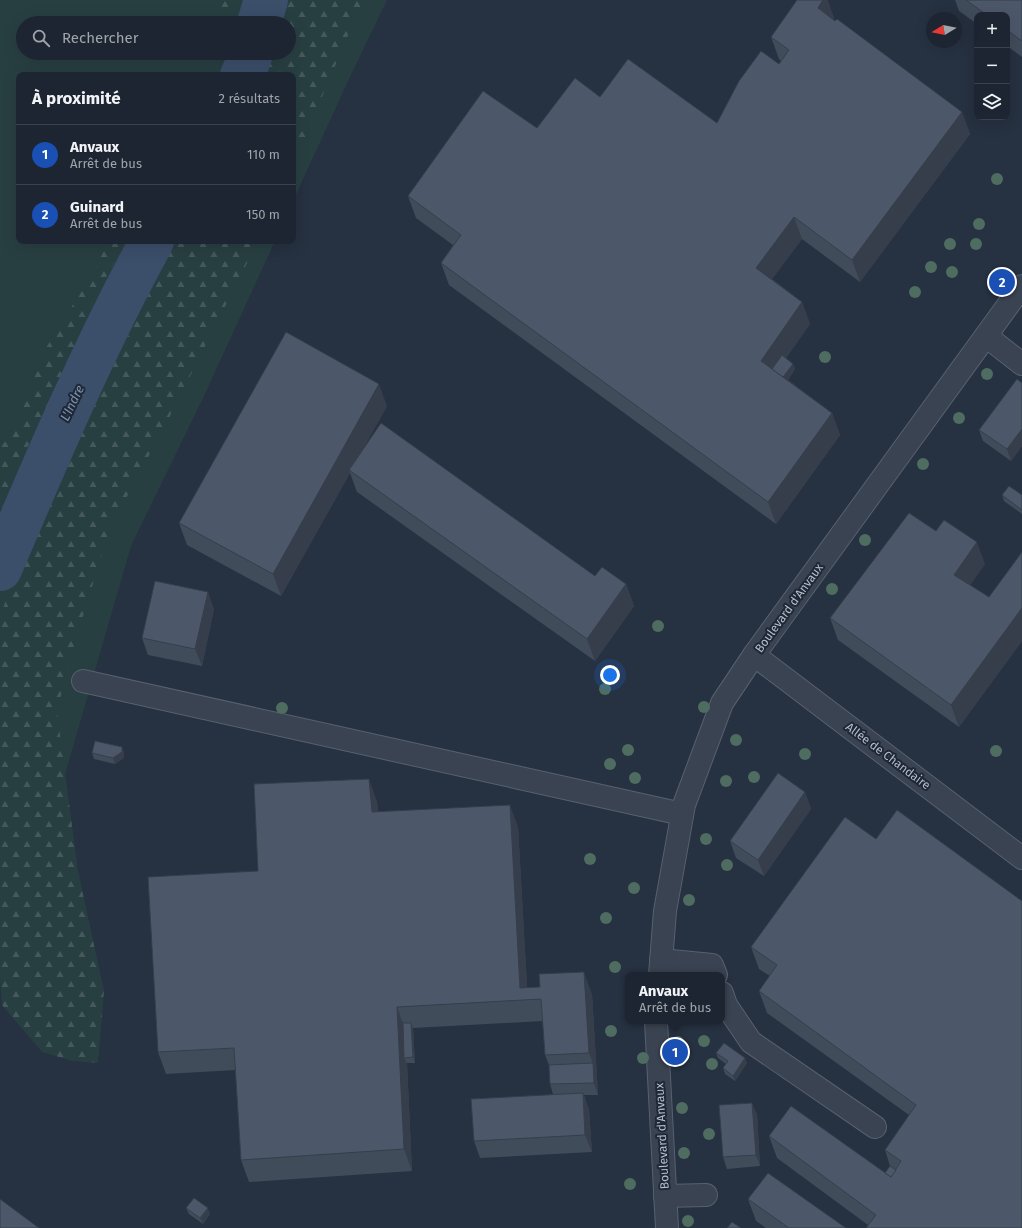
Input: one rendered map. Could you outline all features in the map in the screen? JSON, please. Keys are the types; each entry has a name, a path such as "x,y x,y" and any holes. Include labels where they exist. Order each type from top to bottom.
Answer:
{"street":[{"name":"Boulevard d'Anvaux","path":"661,968 665,911 684,805 722,703 754,655 1022,286"},
{"path":"986,336 1022,364"},
{"name":"Allée de Chandaire","path":"754,655 1022,858"},
{"path":"83,681 682,814"},
{"path":"661,968 712,965 715,972"},
{"path":"725,1002 751,1042 875,1127"},
{"name":"Boulevard d'Anvaux","path":"656,1024 667,1228"},
{"path":"665,1196 706,1195"}],"green space":[{"path":"0,0 387,0 296,194 296,72 16,72 16,244 274,244 205,394 131,546 9,969 0,972"},
{"path":"224,0 237,0 232,16 218,16"},
{"path":"278,0 363,0 296,158 296,72 255,72 261,60 296,60 296,16 275,16"},
{"path":"107,244 124,244 90,306 46,411 14,473 0,512 0,448 18,419 46,348 92,274"},
{"path":"168,244 256,244 167,422 110,528 69,662 57,712 78,871 104,991 98,1063 73,1061 42,1052 2,1005 0,978 0,617 23,551 71,459 120,337"}],"building":[{"path":"797,0 823,0 818,8 835,21 837,19 962,112 852,260 794,217 756,268 802,302 761,361 832,413 768,502 441,263 461,235 408,196 483,91 537,128 575,78 600,97 628,59 717,123 739,81 761,51 779,64 789,50 771,37"},
{"path":"966,0 1022,0 1022,41 1010,32 1010,12 983,12"},
{"path":"286,332 379,384 273,574 179,523"},
{"path":"782,355 793,364 783,377 772,369"},
{"path":"1017,379 1022,383 1022,429 1007,449 979,430"},
{"path":"381,423 595,576 602,567 626,584 587,639 349,470"},
{"path":"1009,486 1022,495 1022,510 1002,495"},
{"path":"909,513 936,531 944,520 977,542 954,575 989,597 1022,552 1022,608 951,705 830,618"},
{"path":"155,581 208,592 195,649 142,638"},
{"path":"95,741 122,747 122,752 113,758 92,753"},
{"path":"778,773 805,792 758,860 730,841"},
{"path":"369,779 372,812 510,805 520,988 540,987 539,974 584,972 589,1053 545,1055 541,999 397,1007 404,1149 241,1160 234,1048 158,1052 148,877 258,871 254,784"},
{"path":"897,810 1022,901 1022,1228 866,1228 876,1215 769,1136 791,1106 891,1177 901,1161 885,1150 916,1105 759,991 777,965 751,947 845,817 876,839"},
{"path":"403,1023 411,1023 413,1057 404,1058"},
{"path":"724,1043 745,1058 733,1076 723,1068 728,1061 716,1053"},
{"path":"593,1063 594,1083 550,1084 549,1065"},
{"path":"583,1093 585,1135 474,1141 471,1099"},
{"path":"752,1103 756,1155 723,1157 719,1105"},
{"path":"890,1166 896,1170 891,1177 885,1173"},
{"path":"768,1173 846,1228 789,1228 748,1199"},
{"path":"194,1198 208,1208 200,1218 186,1208"},
{"path":"0,1199 39,1228 0,1228"},
{"path":"732,1222 741,1228 727,1228"}],"waterway":[{"name":"L'Indre","path":"261,16 266,0"},
{"name":"L'Indre","path":"244,72 249,60"},
{"name":"L'Indre","path":"0,569 53,444 110,321 150,244"}],"place":[{"name":"Guinard","path":"1002,282"},
{"name":"Anvaux","path":"675,1052"}]}
